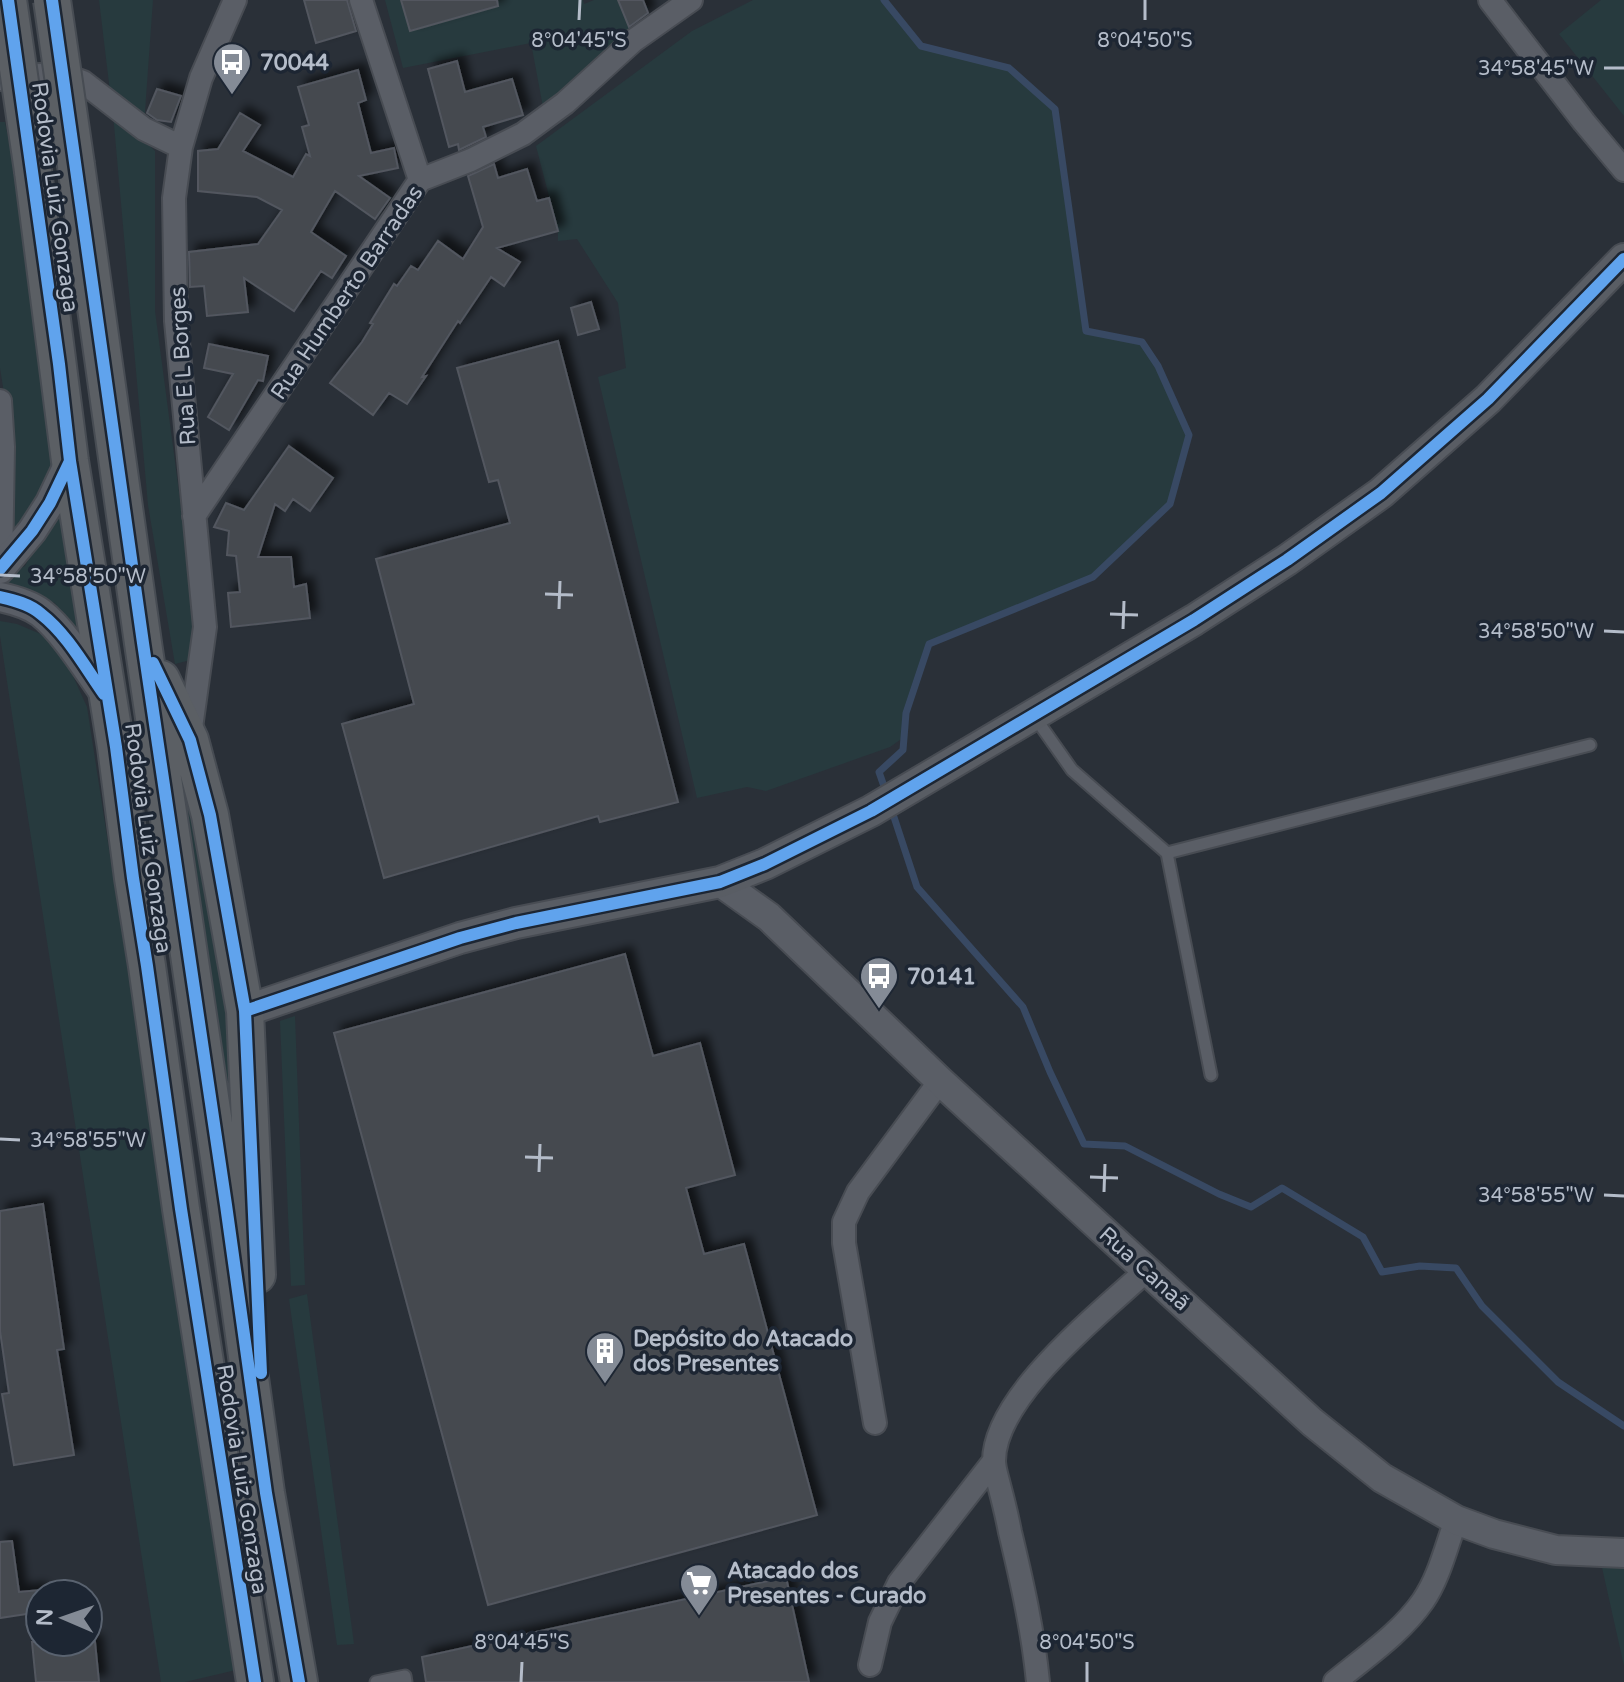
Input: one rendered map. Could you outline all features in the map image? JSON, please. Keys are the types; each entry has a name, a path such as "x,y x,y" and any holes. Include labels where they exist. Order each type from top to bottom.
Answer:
{"highway":[{"name":"Rodovia Luiz Gonzaga","path":"8,0 70,461 116,747 181,1209 255,1682"},
{"name":"Rodovia Luiz Gonzaga","path":"52,0 266,1493 300,1672"},
{"path":"143,643 190,740 210,815 245,1011 266,1493"}],"main road":[{"path":"245,1011 460,938 516,923 720,882 765,864 871,811 1194,620 1287,560 1381,493 1488,399 1624,259"}],"street":[{"name":"Rua E L Borges","path":"190,740 205,627 176,321 174,198 181,147 201,78 235,0"},
{"path":"361,0 420,180"},
{"name":"Rua Humberto Barradas","path":"194,516 420,180 471,160 523,134 565,103 633,41 691,0"},
{"path":"1490,0 1624,170"},
{"path":"0,79 61,74 83,82 144,129 181,147"},
{"path":"0,401 3,447 0,569"},
{"path":"0,569 32,531 50,503 70,461"},
{"path":"0,597 18,601 39,612 57,630 107,697"},
{"name":"Rua Canaã","path":"720,882 769,917 940,1081 1312,1422 1382,1478 1456,1520 1494,1534 1556,1550 1624,1553"},
{"path":"875,1423 844,1243 844,1222 858,1192 940,1081"},
{"path":"1038,1682 1020,1572 994,1461 1000,1430 1011,1407 1031,1381 1147,1270"},
{"path":"870,1665 880,1622 899,1583 994,1461"},
{"path":"1335,1682 1392,1635 1422,1602 1432,1586 1456,1520"}],"lane":[{"path":"1034,715 1072,770 1167,853 1211,1075"},
{"path":"1167,853 1590,745"},
{"path":"376,1682 405,1676 406,1682"}],"green space":[{"path":"99,0 153,0 143,139 155,151 155,311 196,620 194,659 175,664 148,505 114,125"},
{"path":"385,0 583,0 584,4 594,0 618,0 631,32 543,107 531,43 403,68"},
{"path":"753,0 884,0 921,46 1009,68 1055,109 1086,330 1142,342 1158,366 1189,435 1170,504 1093,577 929,644 906,713 904,737 890,747 766,791 747,787 697,798 598,377 626,368 618,303 577,239 558,241 536,146 692,31"},
{"path":"1601,0 1624,0 1624,116 1559,34"},
{"path":"0,122 5,122 25,225 54,445 49,484 9,548 7,412 0,368"},
{"path":"63,496 87,658 55,603 0,585 0,579 25,566"},
{"path":"0,621 17,624 43,635 68,665 87,707 236,1670 185,1682 161,1682"},
{"path":"182,780 208,856 238,1101 229,1142"},
{"path":"295,1016 305,1285 291,1286 280,1021"},
{"path":"307,1294 354,1644 337,1645 289,1299"},
{"path":"1601,1563 1624,1563 1624,1666"}],"building":[{"path":"304,0 347,0 356,31 316,43"},
{"path":"401,0 497,0 498,6 410,31"},
{"path":"618,0 643,0 648,13 629,27"},
{"path":"457,61 465,92 512,79 523,115 483,127 486,137 459,150 458,144 449,147 428,69"},
{"path":"358,70 366,100 358,103 371,153 394,148 398,168 359,176 390,198 375,219 335,191 311,232 346,256 332,278 321,271 294,311 244,278 248,312 207,316 204,286 190,287 189,252 258,244 282,210 257,197 198,191 198,151 218,149 240,113 260,125 243,151 293,177 306,154 310,156 302,127 309,125 298,87"},
{"path":"157,89 181,96 171,122 157,120 147,113"},
{"path":"494,164 498,178 527,169 537,201 549,198 558,231 497,248 520,262 504,286 491,277 460,323 458,321 407,404 389,393 373,415 330,383 362,342 394,284 397,286 411,266 418,270 438,241 463,259 483,227 468,176"},
{"path":"591,302 599,329 578,335 571,308"},
{"path":"558,341 678,802 600,822 598,816 384,878 342,724 414,704 376,559 510,523 498,480 489,482 457,368"},
{"path":"209,344 268,356 263,381 258,380 229,430 208,417 233,374 204,368"},
{"path":"289,446 333,478 310,511 293,499 285,511 275,504 258,557 291,557 294,587 306,584 310,618 231,627 228,593 240,592 236,556 227,555 229,531 214,527 226,503 244,510"},
{"name":"Depósito do Atacado dos Presentes","path":"625,954 653,1056 700,1043 735,1175 686,1188 704,1254 744,1244 817,1515 488,1605 334,1033"},
{"path":"43,1204 64,1349 57,1350 74,1455 14,1465 2,1394 9,1393 0,1331 0,1211"},
{"path":"12,1541 19,1592 24,1592 24,1614 0,1618 0,1542"},
{"name":"Atacado dos Presentes - Curado","path":"786,1577 809,1682 426,1682 422,1657"},
{"path":"34,1658 97,1658 99,1682 36,1682"}],"waterway":[{"path":"884,0 921,46 1009,68 1055,109 1086,331 1142,342 1158,366 1189,435 1170,504 1093,577 929,644 906,713 903,750 879,772 886,792"},
{"path":"891,808 917,887 1023,1007 1084,1144 1125,1146 1251,1207 1282,1188 1363,1237 1382,1272 1420,1266 1456,1268 1482,1306 1558,1382 1624,1426"}],"cycle path":[{"path":"8,0 70,461 116,747 181,1209 255,1682"},
{"path":"52,0 266,1493 299,1682"},
{"path":"245,1011 460,938 516,923 720,882 765,864 871,811 1194,620 1287,560 1381,493 1488,399 1624,259"},
{"path":"0,569 32,531 50,503 70,461"},
{"path":"0,597 27,605 50,622 75,651 104,694"},
{"path":"153,663 190,740 210,815 245,1011 261,1373"}],"place":[{"name":"70044","path":"232,96"},
{"name":"70141","path":"879,1010"},
{"name":"Depósito do Atacado dos Presentes","path":"605,1385"},
{"name":"Atacado dos Presentes - Curado","path":"699,1617"}]}
